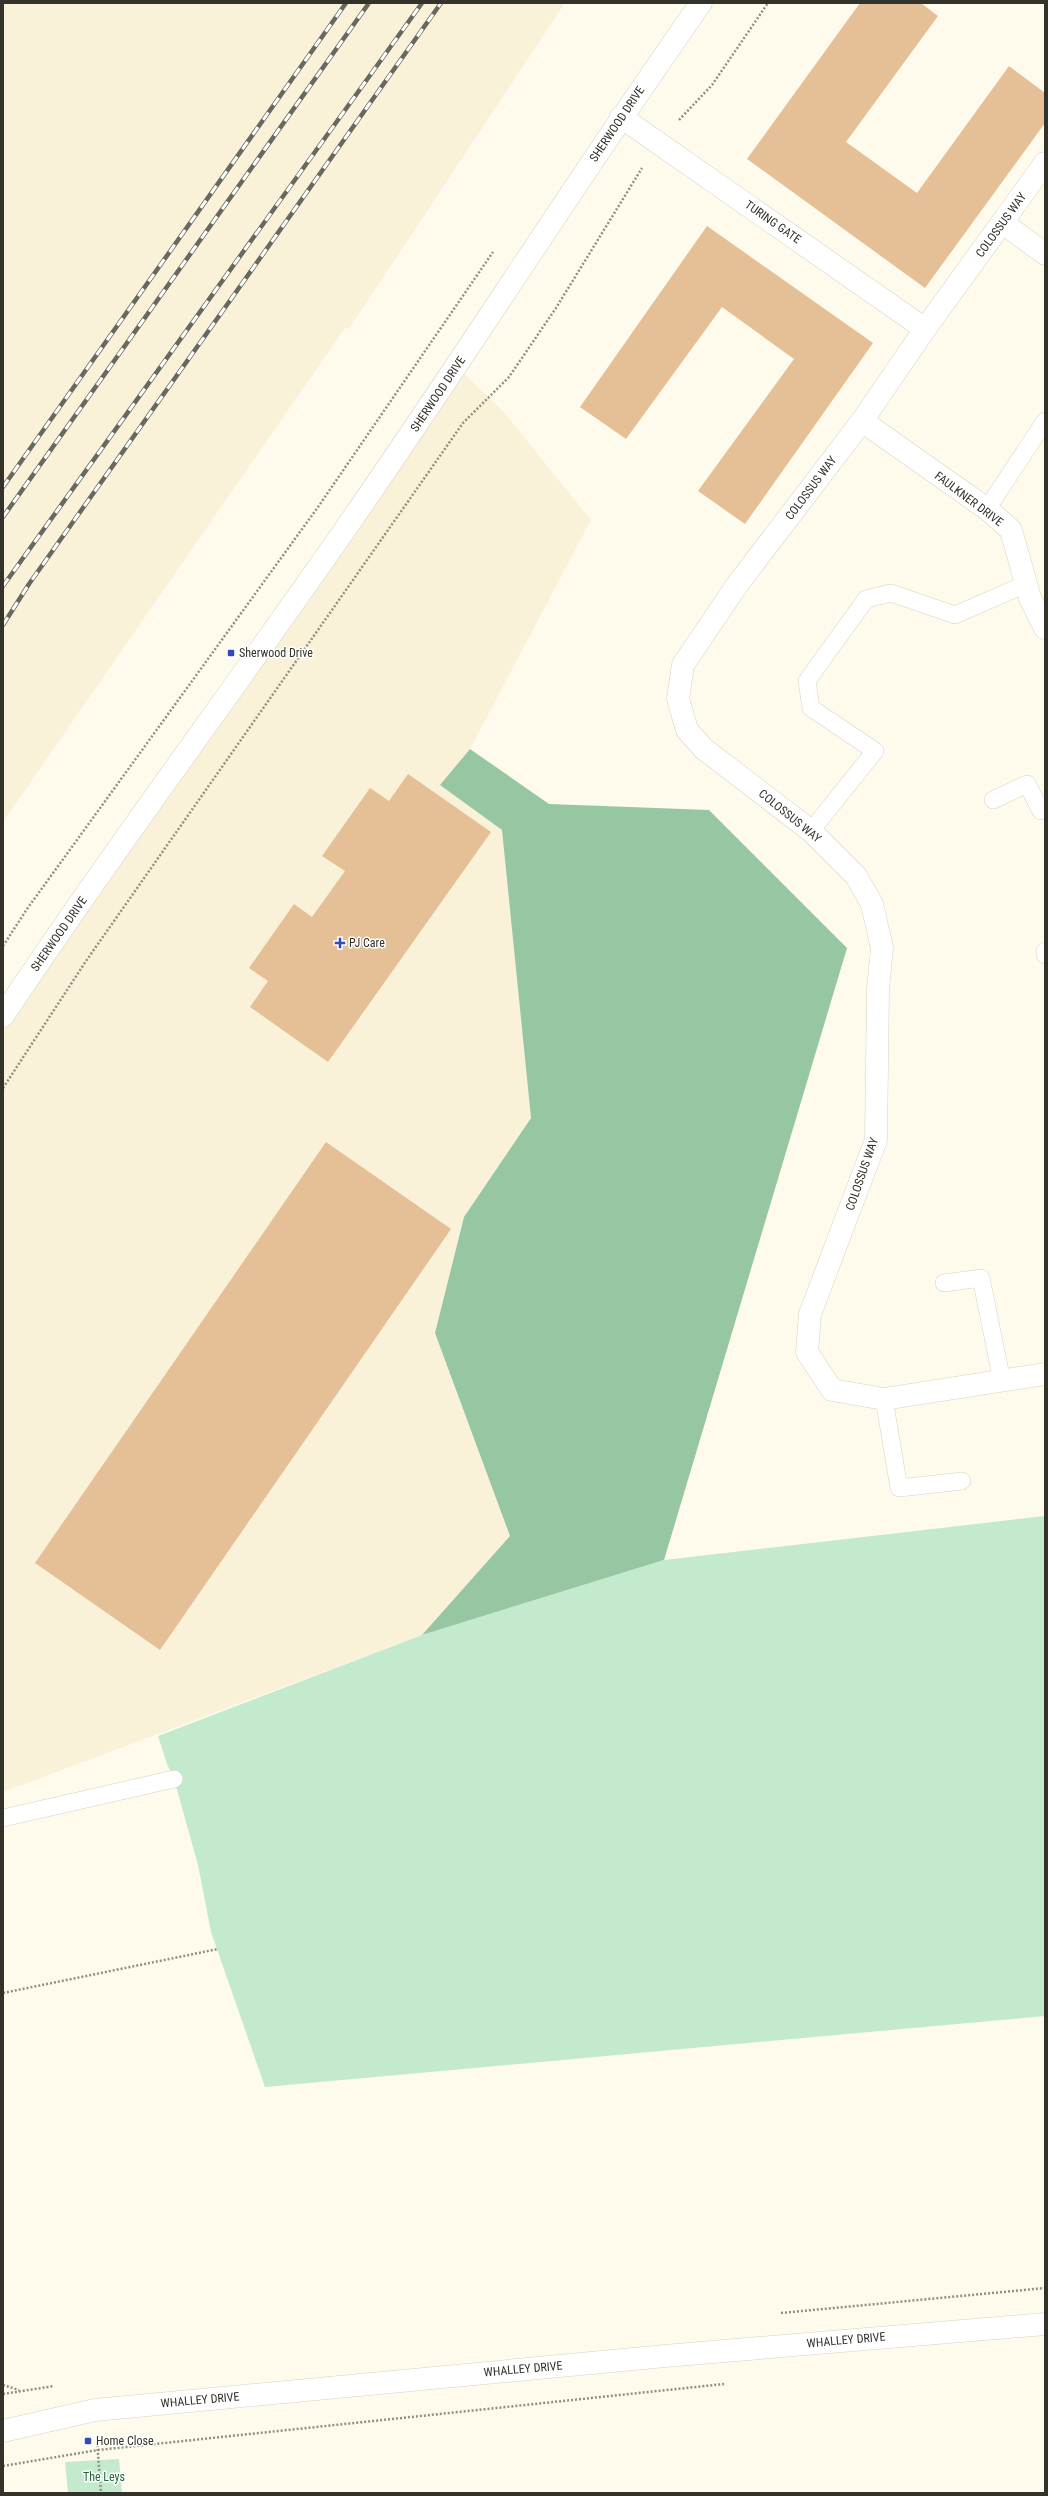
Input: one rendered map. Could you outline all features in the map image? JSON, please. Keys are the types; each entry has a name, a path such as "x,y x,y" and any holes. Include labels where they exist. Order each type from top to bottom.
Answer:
{"street":[{"name":"SHERWOOD DRIVE","path":"3,1016 54,939 262,650 453,374 621,117 700,3"},
{"name":"TURING GATE","path":"621,117 659,142 925,329"},
{"name":"COLOSSUS WAY","path":"1045,163 925,329 862,421 737,585 683,665 678,699 687,730 704,749 811,831 856,876 872,904 882,948 878,989 876,1140 810,1314 806,1352 832,1390 884,1399 1045,1374"},
{"path":"1003,223 1045,254"},
{"name":"FAULKNER DRIVE","path":"862,421 987,510 1011,530 1030,598 1045,628"},
{"name":"WHALLEY DRIVE","path":"3,2431 95,2410 665,2356 1045,2324"}],"lane":[{"path":"987,510 1045,421"},
{"path":"811,831 875,751 811,708 807,681 866,599 892,593 955,615 1026,584"},
{"path":"993,800 1027,784 1041,811 1045,809"},
{"path":"944,1283 981,1278 1002,1381"},
{"path":"884,1399 899,1488 962,1481"},
{"path":"3,1818 174,1779"}],"path":[{"path":"3,1088 86,961 463,423 509,377 556,308 659,142 712,85 768,3"},
{"path":"3,946 27,908 318,507 496,247"},
{"path":"3,1993 218,1949"},
{"path":"3,2466 98,2450 730,2384"},
{"path":"3,2385 19,2390"},
{"path":"95,2410 101,2493"}],"shaded area":[{"path":"3,3 565,3 349,329 345,328 3,822"},
{"path":"457,367 504,412 591,520 470,749 440,785 502,830 531,1118 464,1217 435,1333 510,1536 422,1635 3,1792 3,1016"}],"green space":[{"path":"470,749 549,804 709,810 847,948 664,1560 422,1635 510,1536 435,1333 464,1217 531,1118 502,830 440,785"},
{"path":"1045,1516 1045,2016 265,2087 211,1932 198,1865 174,1779 167,1764 158,1736 422,1635 664,1560"},
{"name":"The Leys","path":"119,2459 122,2493 68,2493 65,2462"}],"building":[{"path":"860,3 921,3 938,16 846,142 917,193 1009,66 1045,93 1045,123 925,288 747,159"},
{"path":"707,226 873,343 745,524 698,491 794,359 722,307 626,439 580,407"},
{"name":"PJ Care","path":"408,774 491,832 328,1062 250,1007 268,981 249,968 294,904 312,917 345,871 322,856 370,788 389,801"},
{"path":"326,1142 451,1229 160,1650 35,1563"}],"railway":[{"path":"3,487 346,3"},
{"path":"3,517 369,3"},
{"path":"3,586 422,3"},
{"path":"3,625 29,584 441,3"}],"place":[{"name":"Sherwood Drive","path":"231,653"},
{"name":"PJ Care","path":"340,943"},
{"name":"Home Close","path":"88,2441"}]}
